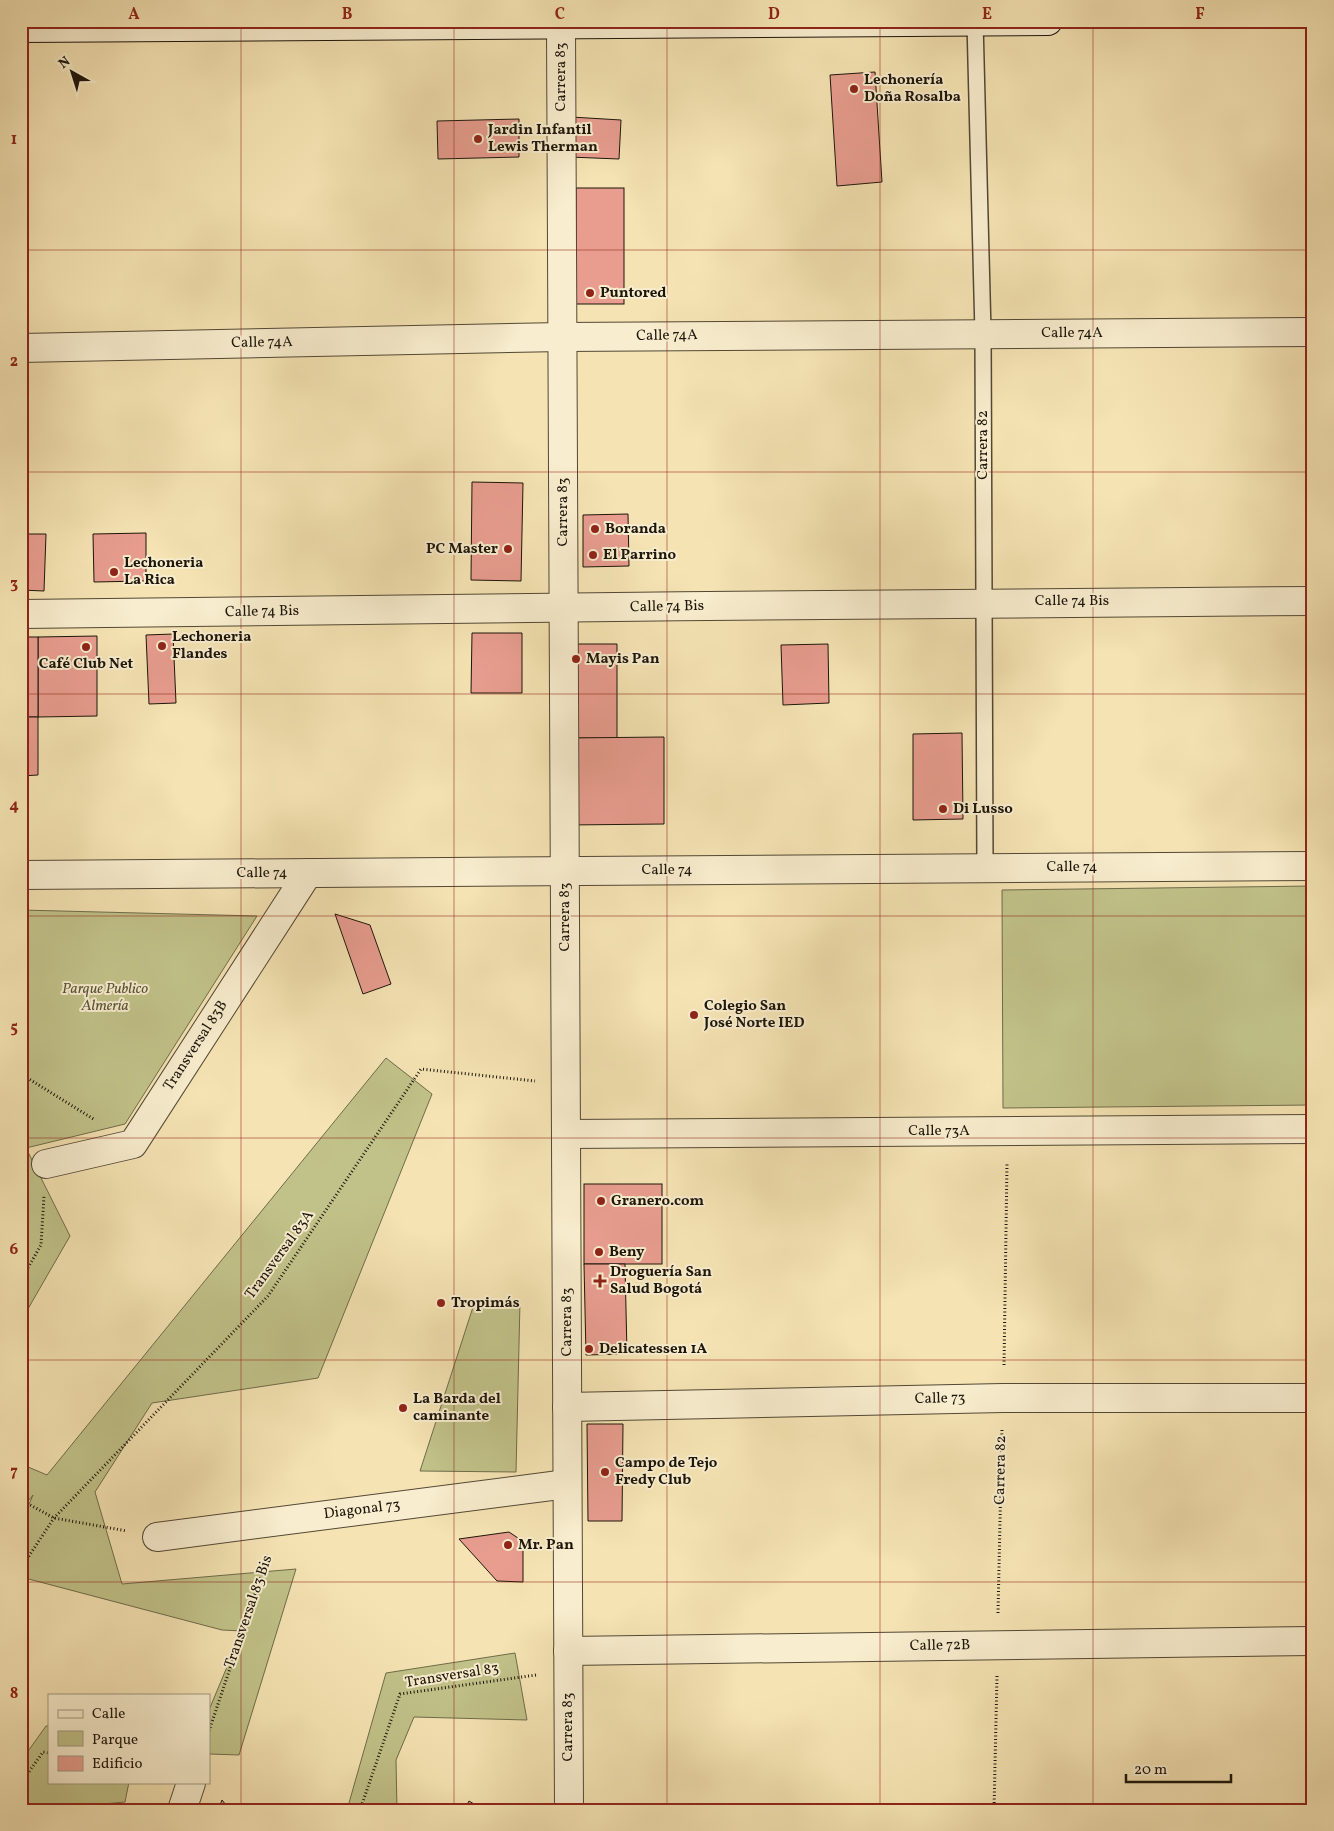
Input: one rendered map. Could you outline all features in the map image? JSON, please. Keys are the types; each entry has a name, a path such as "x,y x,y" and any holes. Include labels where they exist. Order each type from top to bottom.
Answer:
{"street":[{"path":"21,28 203,24 561,25 1048,21"},
{"name":"Carrera 83","path":"561,25 568,1810"},
{"name":"Calle 74A","path":"21,348 562,338 983,333 1313,332"},
{"name":"Calle 74 Bis","path":"21,614 983,602 1313,601"},
{"name":"Calle 74","path":"21,875 1313,866"},
{"name":"Transversal 83B","path":"133,1144 308,873"},
{"name":"Calle 73A","path":"566,1134 1313,1129"},
{"path":"46,1164 133,1144"},
{"name":"Calle 73","path":"567,1407 1003,1398 1313,1398"},
{"name":"Diagonal 73","path":"157,1537 567,1484"},
{"name":"Calle 72B","path":"568,1660 997,1645 1313,1641"},
{"path":"182,1810 191,1784"}],"lane":[{"name":"Carrera 82","path":"975,22 983,333 985,868"}],"path":[{"name":"Transversal 83A","path":"21,1568 54,1518 268,1296 421,1069 566,1084"},
{"path":"21,1074 133,1144"},
{"name":"Carrera 82","path":"994,1810 1008,1131"},
{"path":"21,1280 41,1245 46,1164"},
{"path":"21,1500 54,1518 157,1537"},
{"name":"Transversal 83 Bis","path":"210,1728 279,1521"},
{"name":"Transversal 83","path":"360,1810 400,1694 568,1660"},
{"path":"21,1783 43,1752 48,1753"}],"green space":[{"path":"1313,886 1313,1105 1003,1108 1002,890"},
{"name":"Parque Publico Almería","path":"21,910 257,916 125,1124 26,1148 70,1236 21,1321"},
{"path":"386,1058 432,1094 318,1378 152,1403 95,1492 122,1584 296,1569 239,1755 210,1754 210,1708 242,1631 222,1630 21,1577 21,1523 33,1495 21,1510 21,1464 47,1475"},
{"path":"520,1302 516,1472 420,1471 473,1307"},
{"path":"515,1653 527,1720 414,1717 396,1760 397,1810 347,1810 386,1673"},
{"path":"46,1726 48,1726 48,1784 129,1784 125,1802 60,1808 59,1810 21,1810 21,1761"}],"building":[{"path":"875,72 882,182 837,186 830,75"},
{"path":"571,117 621,120 619,159 569,157"},
{"name":"Jardin Infantil Lewis Therman","path":"519,119 519,157 438,159 437,121"},
{"path":"576,188 624,188 624,304 576,304"},
{"path":"472,482 523,483 521,581 471,580"},
{"path":"628,514 629,566 583,567 583,515"},
{"path":"146,533 146,581 94,582 93,534"},
{"path":"21,534 46,534 44,591 21,590"},
{"path":"472,633 522,633 522,693 471,693"},
{"path":"173,634 176,703 149,704 146,635"},
{"path":"97,636 97,716 38,717 38,637"},
{"path":"21,637 38,637 38,717 21,717"},
{"path":"566,644 617,644 617,738 568,738"},
{"path":"828,644 829,703 783,705 781,645"},
{"path":"21,717 38,717 38,775 21,776"},
{"path":"962,733 963,819 913,820 913,734"},
{"path":"664,737 664,824 568,825 568,738"},
{"path":"335,914 370,925 391,984 363,994"},
{"path":"584,1184 662,1184 662,1264 584,1264"},
{"path":"584,1264 625,1264 627,1354 586,1355"},
{"name":"Campo de Tejo Fredy Club","path":"587,1424 623,1424 622,1521 588,1521"},
{"path":"509,1532 518,1538 523,1546 523,1582 497,1581 459,1539"},
{"path":"222,1800 230,1810 218,1810"},
{"path":"469,1801 484,1810 464,1810"}],"place":[{"name":"Lechonería Doña Rosalba","path":"854,89"},
{"name":"Jardin Infantil Lewis Therman","path":"478,139"},
{"name":"Puntored","path":"590,293"},
{"name":"Boranda","path":"595,529"},
{"name":"PC Master","path":"508,549"},
{"name":"El Parrino","path":"593,555"},
{"name":"Lechoneria La Rica","path":"114,572"},
{"name":"Lechoneria Flandes","path":"162,646"},
{"name":"Café Club Net","path":"86,647"},
{"name":"Mayis Pan","path":"576,659"},
{"name":"Di Lusso","path":"943,809"},
{"name":"Colegio San José Norte IED","path":"694,1015"},
{"name":"Granero.com","path":"601,1201"},
{"name":"Beny","path":"599,1252"},
{"name":"Droguería San Salud Bogotá","path":"600,1281"},
{"name":"Tropimás","path":"441,1303"},
{"name":"Delicatessen 1A","path":"589,1349"},
{"name":"La Barda del caminante","path":"403,1408"},
{"name":"Campo de Tejo Fredy Club","path":"605,1472"},
{"name":"Mr. Pan","path":"508,1545"}]}
